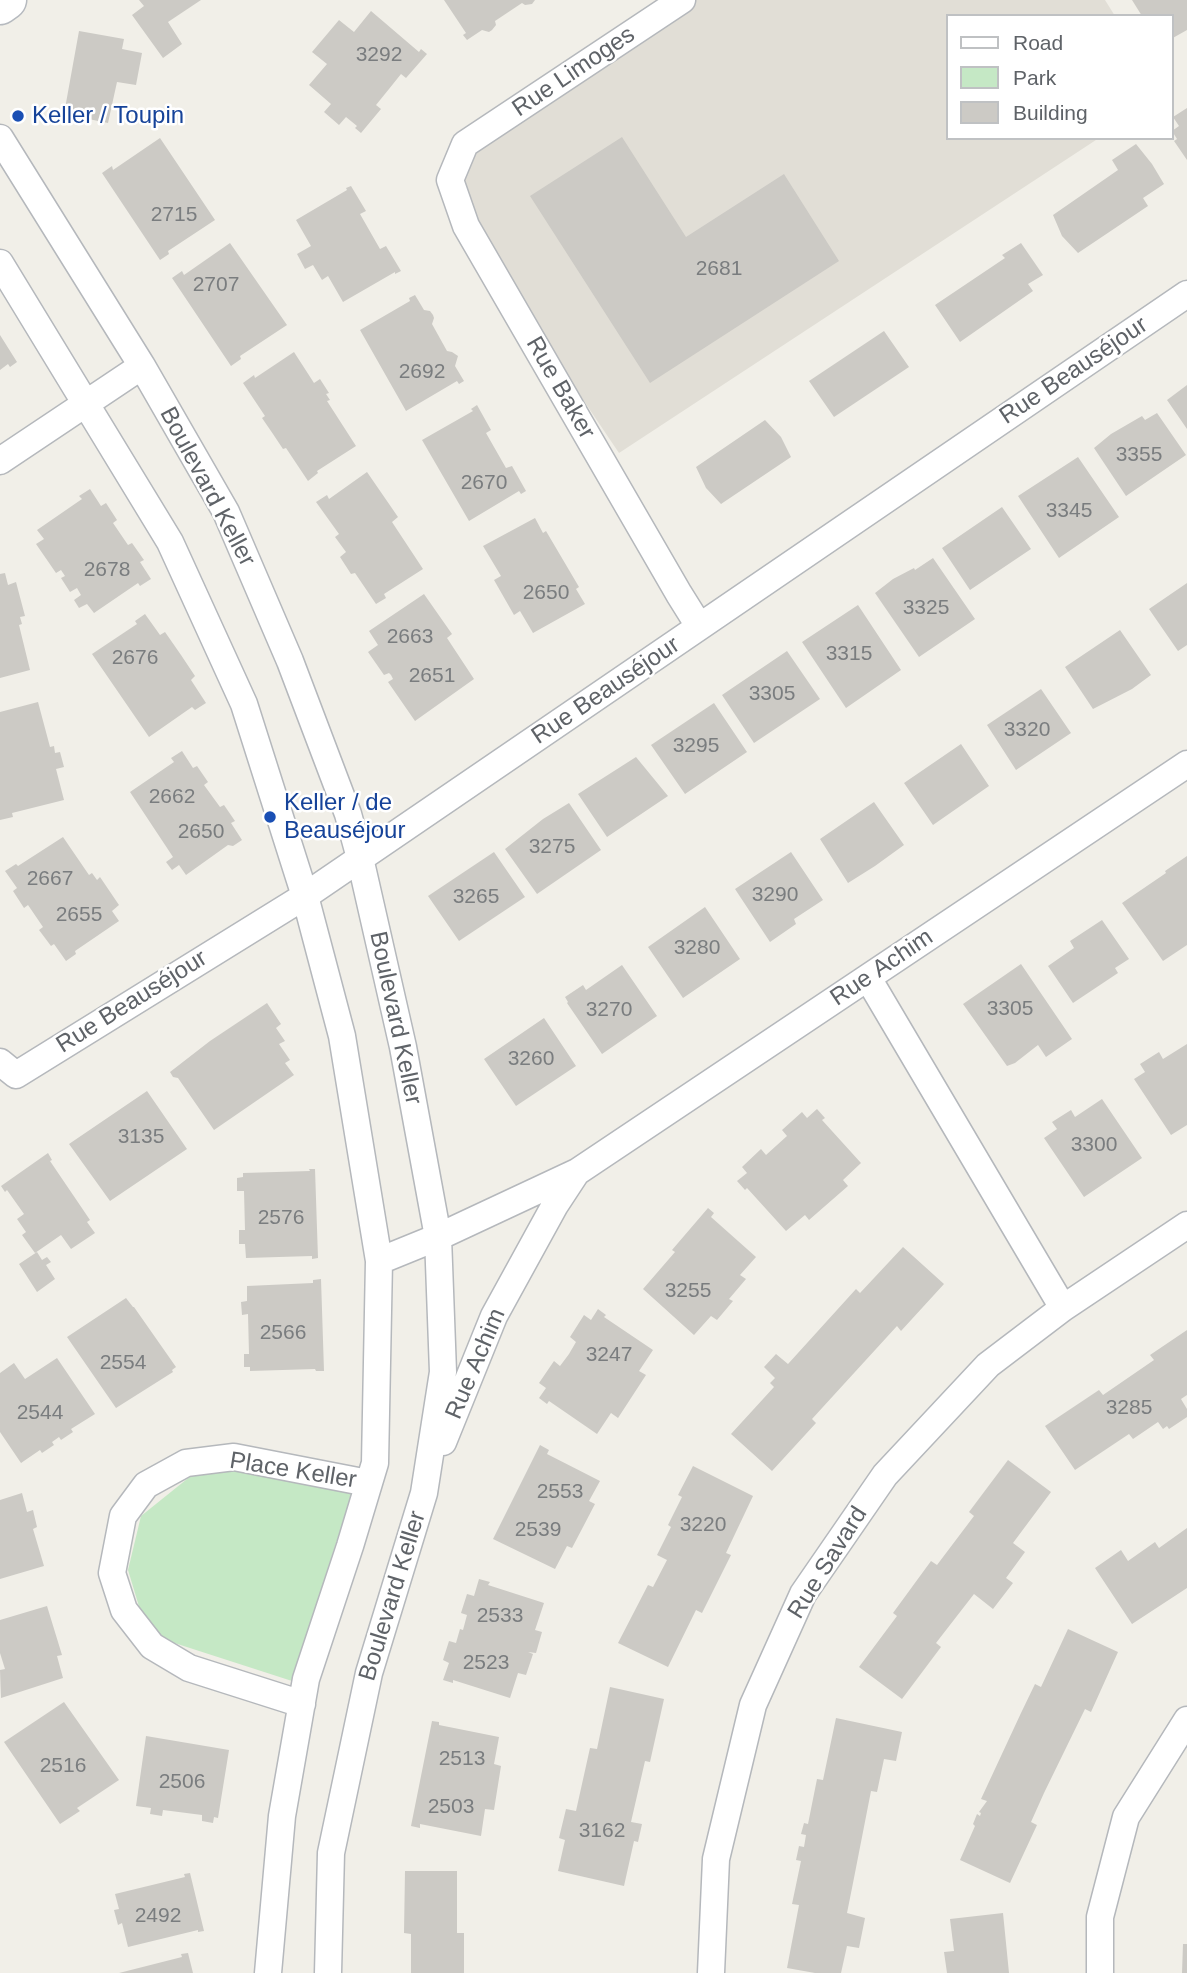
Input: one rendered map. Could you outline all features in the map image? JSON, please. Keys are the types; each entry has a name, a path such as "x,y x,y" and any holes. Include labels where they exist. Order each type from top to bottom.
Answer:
{"street":[{"path":"0,5 7,0"},
{"name":"Rue Limoges","path":"465,144 682,0"},
{"name":"Boulevard Keller","path":"0,138 142,366 226,512 290,661 348,814 360,858 403,1047 438,1237 443,1372 425,1488 369,1673 331,1853 328,1973"},
{"name":"Rue Baker","path":"465,144 450,180 466,226 699,626"},
{"path":"0,262 170,542 244,704 305,896 342,1035 379,1261 374,1463 306,1679 282,1816 268,1973"},
{"name":"Rue Beauséjour","path":"8,1068 305,896 1187,294"},
{"path":"0,461 142,366"},
{"name":"Rue Achim","path":"379,1261 438,1237 577,1171 1187,764"},
{"path":"868,978 1063,1308"},
{"name":"Rue Achim","path":"425,1488 494,1316 555,1205 577,1171"},
{"name":"Rue Savard","path":"711,1973 716,1859 753,1706 803,1594 885,1475 988,1365 1063,1308 1187,1225"},
{"name":"Place Keller","path":"302,1704 189,1668 152,1646 124,1610 112,1573 123,1516 146,1485 186,1464 234,1457 368,1483"},
{"path":"1100,1973 1100,1917 1126,1817 1187,1720"}],"shaded area":[{"path":"682,0 1105,0 1114,14 946,14 946,140 1096,140 619,453 466,226 450,180 465,144"}],"green space":[{"path":"242,1470 352,1493 292,1681 162,1639 141,1613 128,1570 141,1516 192,1475"}],"building":[{"path":"139,0 201,0 168,22 182,44 163,58 132,15 144,6"},
{"path":"444,0 535,0 532,4 522,3 495,21 496,25 489,32 482,30 467,40 463,35 466,33"},
{"path":"1132,0 1187,0 1187,30 1173,38 1173,14 1141,14"},
{"path":"371,11 419,52 421,49 427,54 406,78 401,74 376,105 381,109 361,133 346,117 339,125 324,112 331,104 309,85 327,64 312,52 339,20 354,32"},
{"path":"79,31 124,39 122,49 142,53 136,85 117,82 108,123 64,114"},
{"path":"1187,108 1187,160 1174,141 1177,139 1173,130 1179,126 1173,117"},
{"path":"622,137 686,237 784,174 839,261 650,383 530,196"},
{"path":"160,138 215,220 168,251 169,254 160,260 102,173 112,166 113,170"},
{"path":"1136,144 1164,184 1143,198 1148,206 1078,253 1062,236 1053,215 1118,170 1112,160"},
{"path":"351,186 366,211 360,214 380,249 386,246 401,271 343,302 328,276 322,280 313,265 305,269 297,254 311,246 296,220"},
{"path":"230,243 287,325 240,356 241,359 231,366 172,278 182,271 184,275"},
{"path":"1021,243 1043,275 1028,284 1033,291 960,342 935,305 1005,258 1002,255"},
{"path":"415,295 424,310 433,315 432,324 447,351 458,356 455,366 464,381 459,384 457,381 406,411 360,330 410,301 409,298"},
{"path":"884,331 909,367 834,417 809,381"},
{"path":"0,335 17,362 0,370"},
{"path":"294,352 314,383 320,379 329,393 326,394 330,400 327,401 356,446 317,471 308,481 262,418 265,416 243,383"},
{"path":"1187,385 1187,429 1167,400"},
{"path":"477,405 491,430 486,433 506,468 512,466 526,491 521,494 519,491 469,521 422,440 473,411 471,409"},
{"path":"1157,413 1186,455 1126,496 1094,448 1111,434 1142,416 1145,420"},
{"path":"765,420 781,437 791,457 721,504 706,488 696,467"},
{"path":"1078,457 1119,517 1059,558 1018,496"},
{"path":"367,472 398,517 392,522 423,569 384,594 386,598 376,604 355,573 351,574 340,557 346,552 335,537 339,534 316,502 327,495 329,499"},
{"path":"90,489 101,506 106,503 117,520 113,523 128,545 132,543 144,560 140,562 151,579 140,586 138,583 94,613 87,604 79,608 74,600 81,595 77,588 70,592 61,578 65,576 61,570 56,573 36,544 44,539 37,530 82,499 79,496"},
{"path":"1002,507 1031,549 970,590 942,548"},
{"path":"535,518 543,533 546,531 579,587 576,589 585,604 533,633 520,611 514,615 494,580 501,576 483,546"},
{"path":"933,558 975,619 919,657 875,593 893,579 914,568 915,570"},
{"path":"5,573 8,585 16,582 25,616 20,617 22,624 19,625 30,670 0,678 0,574"},
{"path":"1187,583 1187,645 1178,651 1149,609"},
{"path":"424,594 452,634 447,638 474,679 415,721 388,682 393,679 391,675 384,675 368,652 378,645 369,631"},
{"path":"858,605 901,670 846,708 802,642"},
{"path":"145,614 160,635 165,632 181,655 195,676 191,680 206,703 195,710 192,707 149,737 92,654 137,624 135,621"},
{"path":"1120,630 1151,675 1132,689 1093,709 1065,667"},
{"path":"787,651 820,699 754,743 722,695"},
{"path":"1041,689 1071,733 1016,770 987,725"},
{"path":"38,702 50,747 54,746 55,753 60,752 64,767 56,769 64,800 12,813 13,817 0,820 0,712"},
{"path":"714,703 747,752 685,794 651,745"},
{"path":"961,744 989,786 933,825 904,783"},
{"path":"182,751 193,768 197,766 208,782 204,785 220,807 224,805 235,821 231,823 242,840 233,846 228,845 186,875 179,865 172,870 166,862 173,857 130,792 174,762 171,758"},
{"path":"636,757 668,796 607,837 578,794"},
{"path":"874,802 904,845 848,883 820,839"},
{"path":"569,803 601,850 537,894 505,849 543,819"},
{"path":"63,837 89,875 92,873 97,880 100,877 119,905 112,911 119,921 75,951 76,954 66,961 54,944 51,946 39,930 43,927 28,905 24,908 13,891 17,888 5,871 16,864 18,866"},
{"path":"494,852 525,897 459,941 428,896"},
{"path":"791,852 823,900 794,919 796,924 770,942 735,889"},
{"path":"1187,856 1187,945 1163,961 1122,903"},
{"path":"705,907 740,959 683,998 648,947"},
{"path":"1102,920 1129,959 1115,968 1118,973 1073,1003 1048,966 1074,948 1070,941"},
{"path":"1021,964 1072,1039 1046,1057 1038,1045 1007,1066 963,1004"},
{"path":"622,965 657,1016 602,1054 565,997 583,985 586,990"},
{"path":"267,1003 281,1024 276,1028 285,1041 279,1044 290,1060 285,1063 294,1075 214,1130 178,1078 173,1077 170,1072"},
{"path":"544,1018 576,1066 516,1106 484,1059"},
{"path":"1187,1044 1187,1125 1171,1135 1134,1079 1145,1072 1140,1064 1159,1052 1163,1059"},
{"path":"147,1091 187,1149 110,1201 69,1144"},
{"path":"1102,1099 1142,1158 1084,1197 1044,1138 1057,1129 1052,1122 1071,1110 1075,1117"},
{"path":"817,1109 825,1118 822,1120 861,1163 843,1180 848,1186 809,1220 805,1215 786,1231 747,1188 745,1190 737,1181 747,1173 742,1167 761,1149 766,1155 787,1136 782,1130 802,1112 807,1118"},
{"path":"48,1153 52,1160 50,1161 90,1220 87,1222 95,1233 71,1249 61,1235 35,1253 22,1235 26,1232 17,1219 24,1214 1,1186"},
{"path":"309,1169 315,1169 318,1258 246,1258 245,1244 239,1244 239,1230 245,1230 244,1191 237,1191 237,1178 243,1177 243,1173 310,1171"},
{"path":"708,1208 714,1213 711,1217 756,1257 740,1275 746,1279 729,1299 733,1301 717,1320 711,1316 694,1335 643,1289"},
{"path":"903,1247 944,1284 901,1331 897,1326 812,1419 816,1423 772,1471 731,1434 774,1387 770,1383 775,1378 764,1367 776,1354 788,1364 856,1289 860,1293"},
{"path":"37,1252 42,1260 47,1257 51,1262 46,1265 55,1279 37,1292 19,1264"},
{"path":"321,1279 324,1371 250,1371 250,1367 244,1367 244,1354 249,1354 248,1314 242,1315 241,1302 247,1301 247,1286 313,1283 313,1280"},
{"path":"126,1298 176,1367 173,1372 116,1408 67,1337"},
{"path":"598,1309 606,1315 604,1317 653,1350 639,1371 646,1375 618,1418 611,1413 597,1434 549,1401 547,1404 539,1398 546,1388 539,1383 554,1361 560,1366 569,1354 576,1342 570,1337 584,1315 591,1320"},
{"path":"1187,1330 1187,1395 1181,1399 1187,1409 1187,1417 1169,1429 1167,1426 1163,1429 1158,1422 1133,1439 1129,1434 1075,1470 1045,1426 1099,1390 1103,1395 1154,1360 1150,1355"},
{"path":"57,1358 95,1414 71,1429 73,1432 61,1440 59,1437 52,1442 54,1445 42,1453 40,1450 21,1463 0,1432 0,1373 14,1363 25,1379"},
{"path":"540,1445 549,1450 547,1454 600,1481 589,1501 595,1504 572,1548 567,1546 555,1569 493,1539"},
{"path":"1008,1460 1051,1492 1013,1543 1025,1552 1006,1578 1013,1583 993,1609 974,1594 936,1643 941,1647 902,1699 859,1667 897,1616 893,1613 931,1561 937,1565 974,1516 969,1512"},
{"path":"693,1466 753,1496 726,1553 731,1555 702,1613 696,1610 668,1667 618,1643 648,1585 653,1587 667,1560 657,1555 682,1497 678,1495"},
{"path":"22,1493 27,1512 33,1510 37,1527 33,1529 44,1566 0,1579 0,1500"},
{"path":"1187,1528 1187,1588 1132,1624 1095,1568 1121,1550 1128,1561 1155,1542 1159,1548"},
{"path":"479,1579 490,1582 488,1585 544,1603 535,1630 542,1632 536,1653 528,1652 533,1654 526,1675 518,1673 510,1698 453,1680 453,1683 443,1680 449,1663 443,1660 449,1641 456,1643 460,1629 463,1630 467,1615 461,1613 467,1594 474,1596"},
{"path":"47,1606 62,1655 57,1656 63,1678 1,1698 0,1670 5,1669 0,1653 0,1620"},
{"path":"1068,1629 1118,1652 1091,1712 1085,1709 1044,1793 1031,1822 1037,1825 1010,1883 960,1860 975,1826 973,1824 977,1814 980,1816 979,1812 987,1801 981,1799 1021,1713 1035,1684 1041,1687"},
{"path":"610,1687 664,1699 650,1762 645,1761 631,1822 642,1824 638,1842 634,1841 624,1886 558,1871 565,1840 559,1838 566,1809 576,1811 590,1748 597,1749"},
{"path":"64,1702 119,1780 77,1808 80,1811 60,1824 4,1742"},
{"path":"836,1718 902,1732 896,1761 884,1759 877,1792 871,1791 847,1913 865,1918 859,1948 847,1946 841,1973 815,1973 787,1968 799,1905 792,1904 801,1861 796,1860 799,1846 804,1847 806,1835 801,1834 804,1823 808,1824 817,1779 823,1780"},
{"path":"432,1721 439,1722 439,1725 499,1737 494,1764 501,1766 494,1810 485,1809 481,1836 420,1824 420,1828 411,1826"},
{"path":"146,1736 229,1750 218,1818 214,1817 213,1823 202,1821 202,1815 163,1810 162,1816 150,1814 151,1808 136,1806"},
{"path":"405,1871 457,1871 457,1933 464,1933 464,1973 411,1973 411,1934 404,1933"},
{"path":"190,1873 204,1931 198,1930 128,1947 122,1923 118,1925 114,1910 119,1909 115,1894 185,1877 184,1874"},
{"path":"1003,1913 1009,1973 947,1973 944,1952 954,1951 950,1919"},
{"path":"1183,1944 1187,1944 1187,1973 1182,1973"},
{"path":"188,1953 193,1973 119,1973 182,1957 181,1954"}],"place":[{"name":"Keller / Toupin","path":"18,116"},
{"name":"Keller / de Beauséjour","path":"270,817"}]}
